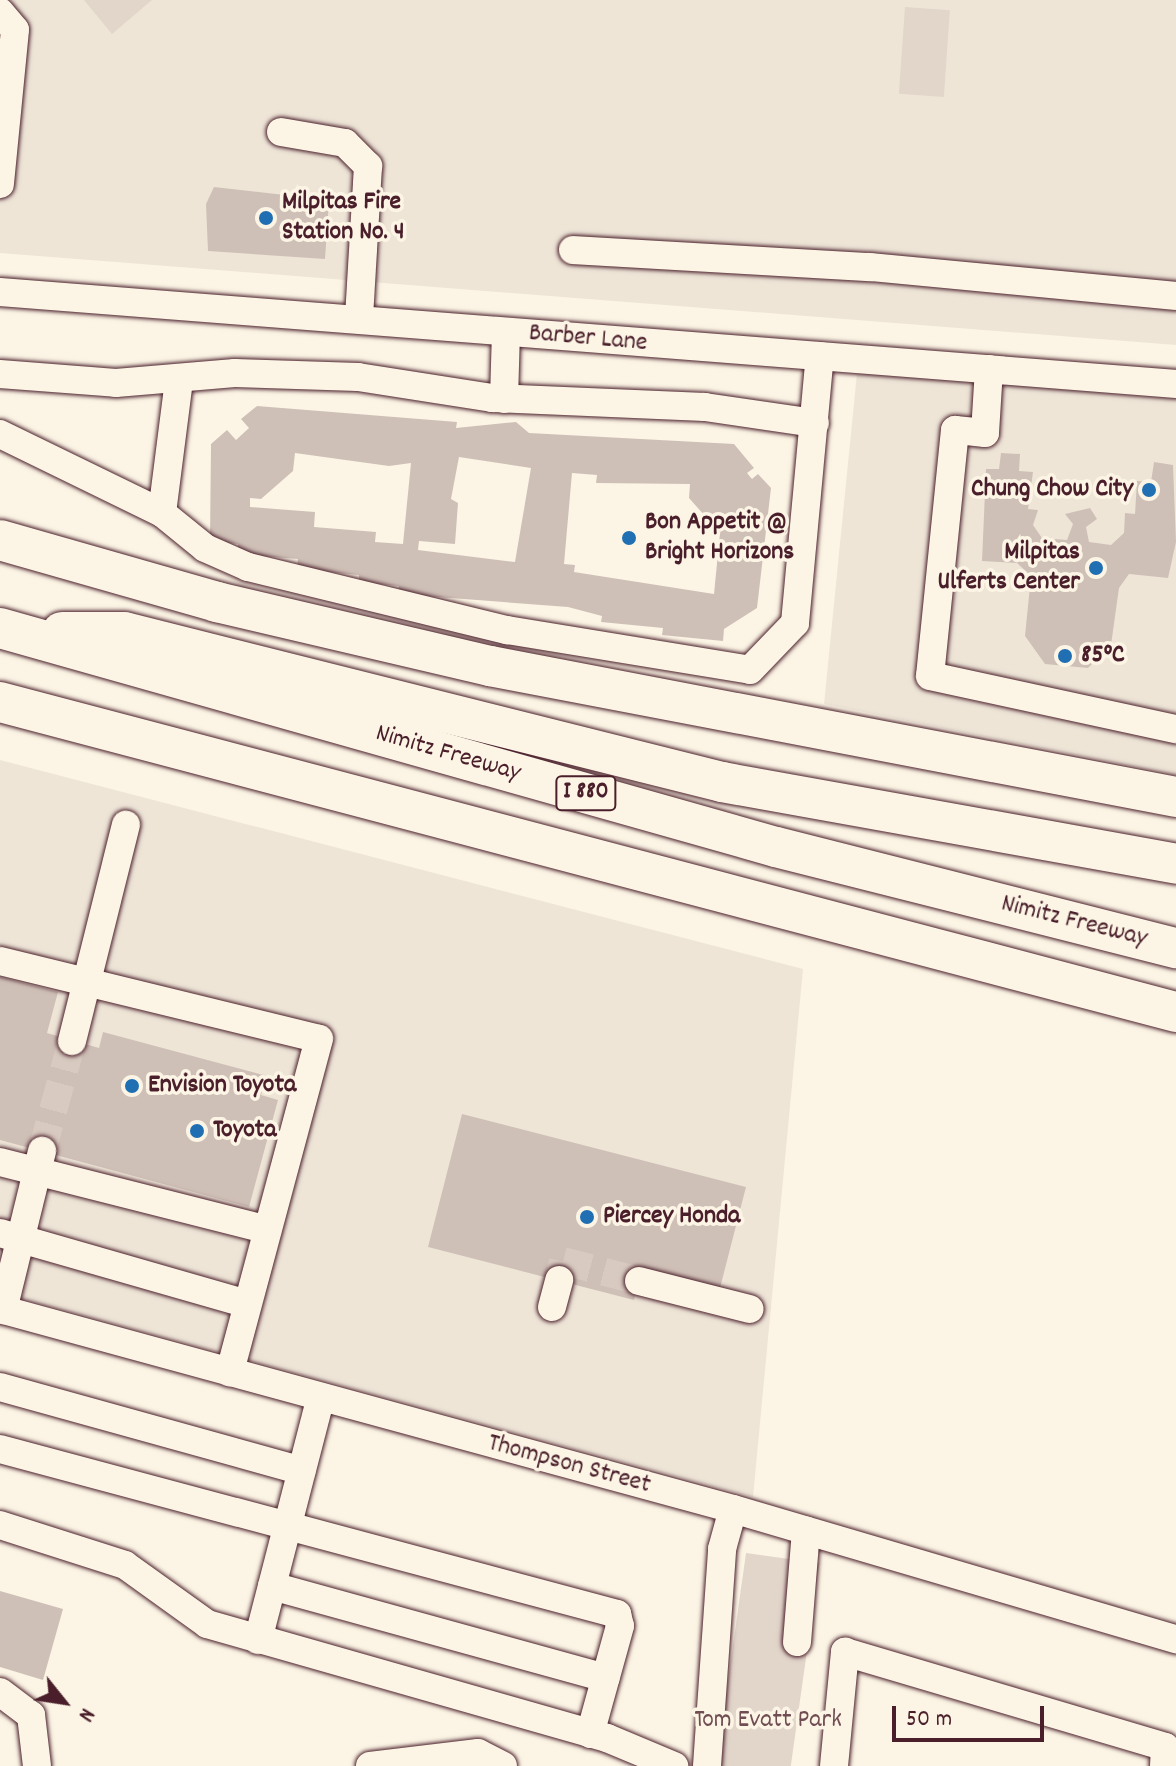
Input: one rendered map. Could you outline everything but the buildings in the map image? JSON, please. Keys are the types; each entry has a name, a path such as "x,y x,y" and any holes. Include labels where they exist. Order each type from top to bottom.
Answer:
{"highway":[{"path":"0,540 217,602 490,666 1176,797"},
{"path":"7,630 124,632 722,782 1163,862"},
{"name":"Nimitz Freeway","path":"7,630 776,847 1176,948"},
{"name":"I 880","path":"0,702 1176,1012"}],"street":[{"path":"0,12 15,30 0,184"},
{"path":"281,132 345,143 368,166 359,319"},
{"path":"573,250 842,271 870,267 1176,296"},
{"name":"Barber Lane","path":"0,292 1176,384"},
{"path":"504,399 506,332"},
{"path":"0,434 162,513 205,548 248,567 507,630 750,670 795,623 820,356"},
{"path":"989,369 985,433 955,430 930,676 1176,729"},
{"path":"0,374 179,381 235,373 358,377 504,399 705,407 815,423"},
{"path":"162,513 179,381"},
{"path":"72,1041 126,825"},
{"path":"0,961 319,1039 230,1372"},
{"path":"0,1162 40,1162 268,1230"},
{"path":"2,1310 10,1236 40,1162"},
{"path":"10,1236 247,1304"},
{"path":"639,1281 750,1309"},
{"name":"Thompson Street","path":"2,1310 733,1509 1176,1639"},
{"path":"0,1387 302,1471"},
{"path":"258,1640 321,1397"},
{"path":"0,1449 617,1614 620,1626 590,1734"},
{"path":"707,1766 722,1549 733,1509"},
{"path":"0,1525 125,1565 207,1624 590,1734 674,1766"},
{"path":"797,1642 806,1530"},
{"path":"272,1586 606,1678"},
{"path":"834,1766 845,1652 1164,1757"},
{"path":"0,1692 31,1715 37,1766"},
{"path":"370,1766 478,1753 503,1766"}],"shaded area":[{"path":"0,0 1176,0 1176,345 0,253"},
{"path":"858,363 1176,391 1176,775 824,704"},
{"path":"0,760 803,969 753,1497 0,1293"}],"green space":[{"path":"84,0 152,0 112,34"},
{"path":"905,7 950,10 944,97 899,94"},
{"name":"Tom Evatt Park","path":"746,1553 819,1563 791,1766 716,1765"}],"tunnel":[{"path":"42,1151 72,1041"},
{"path":"559,1280 563,1261 639,1281"}],"place":[{"name":"Milpitas Fire Station No. 4","path":"266,218"},
{"name":"Chung Chow City","path":"1149,490"},
{"name":"Bon Appetit @ Bright Horizons","path":"629,538"},
{"name":"Milpitas Ulferts Center","path":"1096,568"},
{"name":"85°C","path":"1065,656"},
{"name":"Envision Toyota","path":"132,1086"},
{"name":"Toyota","path":"197,1131"},
{"name":"Piercey Honda","path":"587,1217"}]}
